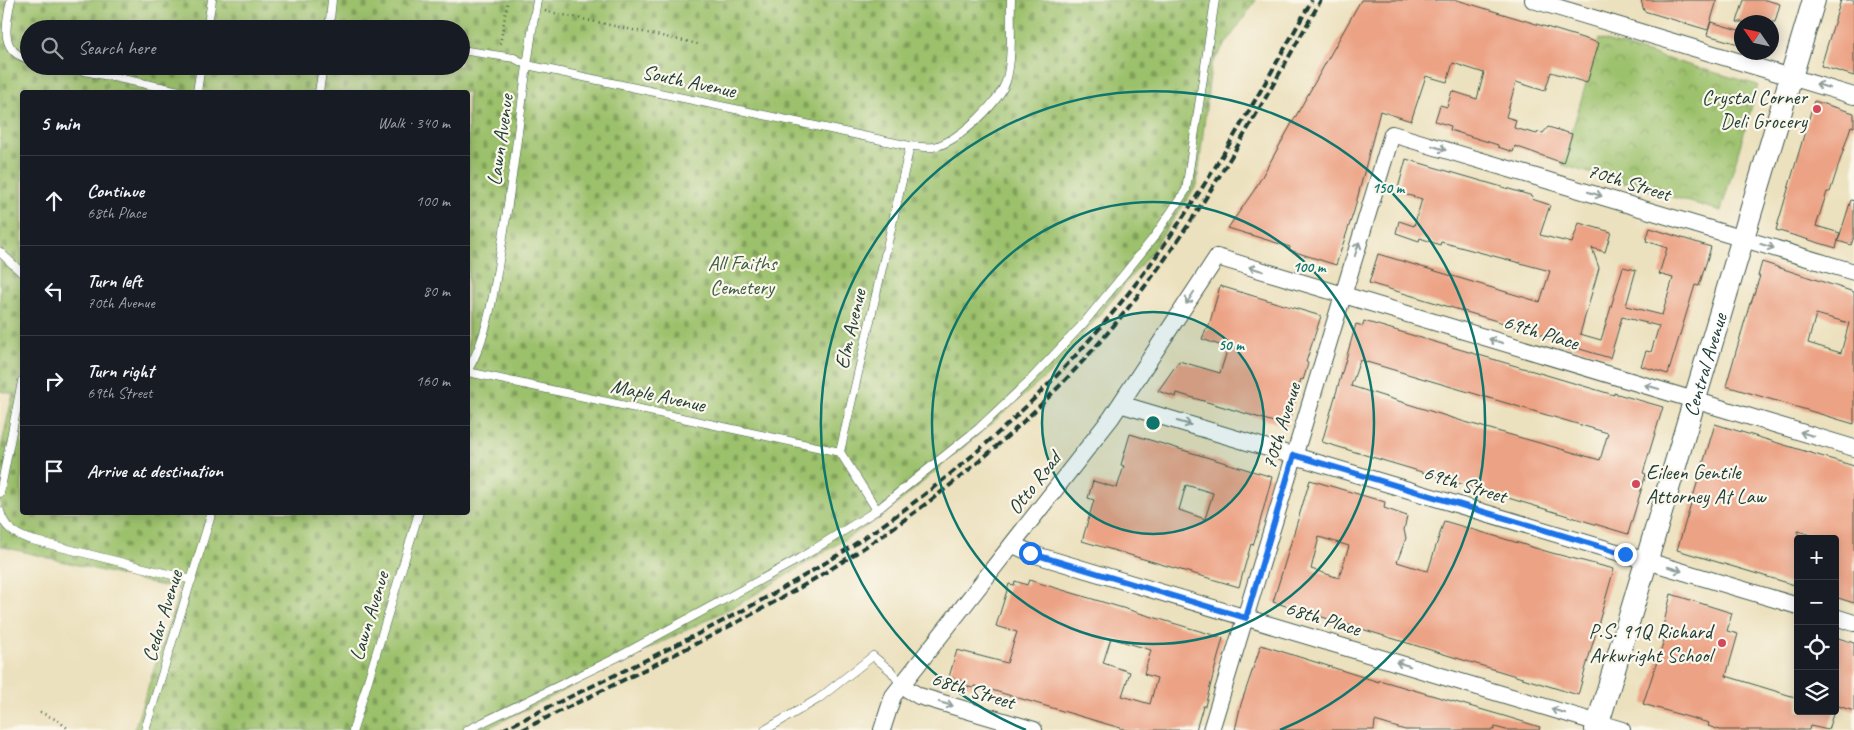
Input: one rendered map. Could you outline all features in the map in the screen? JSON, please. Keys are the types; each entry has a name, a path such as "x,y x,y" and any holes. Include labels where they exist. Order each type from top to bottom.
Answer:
{"main road":[{"name":"Central Avenue","path":"1597,726 1814,0"}],"street":[{"path":"1533,0 1854,96"},
{"name":"70th Street","path":"1392,134 1854,272"},
{"name":"70th Avenue","path":"1211,730 1392,134"},
{"name":"69th Place","path":"1217,257 1854,448"},
{"name":"Otto Road","path":"882,730 888,706 902,686 1013,545 1120,404 1217,257"},
{"name":"69th Street","path":"1120,404 1794,605"},
{"name":"68th Place","path":"1013,545 1036,555 1597,726 1622,730"},
{"path":"1839,619 1854,623"},
{"name":"68th Street","path":"902,686 919,696 1034,730"}],"lane":[{"path":"11,0 3,32 4,44 10,53 20,56"},
{"path":"209,20 212,0"},
{"path":"330,20 332,0"},
{"name":"Lawn Avenue","path":"470,366 482,339 491,307 512,189 537,0"},
{"name":"South Avenue","path":"470,51 514,58 527,65 910,146 933,147 949,141 972,126 992,102 1007,79 1011,0"},
{"path":"467,730 616,658 797,560 877,510 979,428 1030,380 1083,324 1125,273 1186,190 1215,0"},
{"path":"104,75 175,90"},
{"path":"197,90 200,75"},
{"path":"319,90 322,75"},
{"name":"Elm Avenue","path":"840,452 910,146"},
{"path":"0,252 20,271"},
{"name":"Maple Avenue","path":"470,371 840,452"},
{"path":"0,493 20,391"},
{"path":"840,452 877,510"},
{"path":"0,511 3,522 14,534 192,580"},
{"name":"Cedar Avenue","path":"145,730 211,515"},
{"name":"Lawn Avenue","path":"353,730 418,515"},
{"path":"765,730 818,699 874,656 891,671 902,686"}],"path":[{"path":"498,56 508,0"},
{"path":"536,9 698,44"},
{"path":"40,712 57,720 70,730"}],"green space":[{"name":"All Faiths Cemetery","path":"0,0 1256,0 1211,65 1197,185 1148,256 1057,367 883,516 741,603 484,730 134,730 180,590 0,546 0,452 13,394 0,391"},
{"path":"1599,39 1758,85 1721,211 1562,165"}],"building":[{"path":"1361,0 1457,0 1599,43 1587,83 1551,72 1545,91 1516,82 1506,117 1516,120 1514,128 1537,134 1538,132 1543,133 1548,127 1572,134 1563,163 1515,146 1513,152 1498,147 1498,145 1450,130 1451,126 1435,121 1440,105 1447,107 1452,91 1477,99 1484,73 1453,63 1447,82 1426,76 1411,121 1380,111 1354,211 1336,265 1289,250 1290,247 1228,228 1255,189"},
{"path":"1641,0 1717,0 1708,30 1644,11"},
{"path":"1744,0 1766,0 1780,4 1777,15 1739,15"},
{"path":"1841,0 1854,0 1854,76 1821,66"},
{"path":"1711,22 1734,29 1734,43 1707,35"},
{"path":"1814,101 1854,113 1854,127 1851,126 1830,192 1827,192 1816,226 1840,233 1836,248 1776,230"},
{"path":"1406,159 1533,196 1532,199 1550,205 1540,235 1572,243 1579,223 1611,232 1605,252 1592,248 1599,268 1580,334 1601,340 1623,267 1636,270 1626,306 1662,315 1673,278 1659,274 1667,248 1646,241 1650,228 1711,247 1699,286 1695,285 1668,374 1641,366 1646,351 1651,352 1659,326 1622,317 1610,358 1563,344 1564,341 1369,283 1378,254 1540,302 1550,271 1441,242 1440,245 1420,238 1419,241 1396,233 1399,221 1414,226 1422,199 1397,192"},
{"path":"1851,200 1854,201 1854,237 1851,245 1838,241"},
{"path":"1762,262 1854,292 1854,424 1726,386 1750,303 1760,276 1758,276","holes":["1816,314 1849,323 1841,353 1808,343"]},
{"path":"1220,286 1321,316 1306,362 1308,363 1306,371 1303,380 1301,379 1287,426 1177,393 1176,397 1158,391 1179,361 1220,373 1228,348 1202,339 1206,329 1208,329"},
{"path":"1364,321 1614,395 1614,393 1663,407 1643,473 1646,474 1628,534 1322,442 1356,324 1363,326","holes":["1360,360 1608,433 1600,460 1465,422 1351,386"]},
{"path":"1715,424 1854,466 1854,603 1839,598 1839,535 1810,535 1798,531 1798,535 1794,535 1794,585 1677,550"},
{"path":"1130,434 1272,477 1257,533 1253,545 1251,544 1239,587 1082,541 1094,500 1088,498 1093,481 1117,488 1124,466 1121,465","holes":["1186,485 1213,493 1205,519 1179,510"]},
{"path":"1310,480 1385,502 1384,508 1407,516 1404,530 1406,538 1397,562 1423,570 1428,571 1444,521 1614,569 1578,695 1273,602","holes":["1319,537 1349,546 1339,578 1311,569"]},
{"path":"1029,580 1223,638 1205,706 1203,706 1196,730 1127,730 988,689 961,685 963,681 949,677 957,650 1007,663 1017,632 996,626 1009,584 1014,585 1015,581 1027,585","holes":["1111,638 1151,650 1144,674 1157,678 1150,704 1122,696 1130,672 1103,663"]},
{"name":"P.S. 91Q Richard Arkwright School","path":"1671,594 1732,613 1727,631 1738,634 1726,676 1794,697 1794,715 1833,715 1828,730 1810,726 1809,730 1720,730 1708,726 1709,723 1643,704 1668,628 1663,626"},
{"path":"1839,638 1854,643 1854,711 1839,706"},
{"path":"1261,645 1379,682 1379,680 1540,727 1539,730 1506,730 1495,727 1494,730 1405,730 1375,721 1374,730 1235,730 1241,704"}],"railway":[{"path":"502,730 682,642 813,571 893,518 966,461 1001,430 1097,331 1153,260 1225,151 1312,0"},
{"path":"522,730 720,631 785,596 835,566 883,535 930,500 976,464 1019,426 1099,343 1162,263 1234,152 1321,0"}],"place":[{"name":"Crystal Corner Deli Grocery","path":"1817,109"},
{"name":"Eileen Gentile Attorney At Law","path":"1636,484"},
{"name":"P.S. 91Q Richard Arkwright School","path":"1722,643"}],"route":[{"path":"1030,553 1246,618 1294,455 1625,554"}]}
